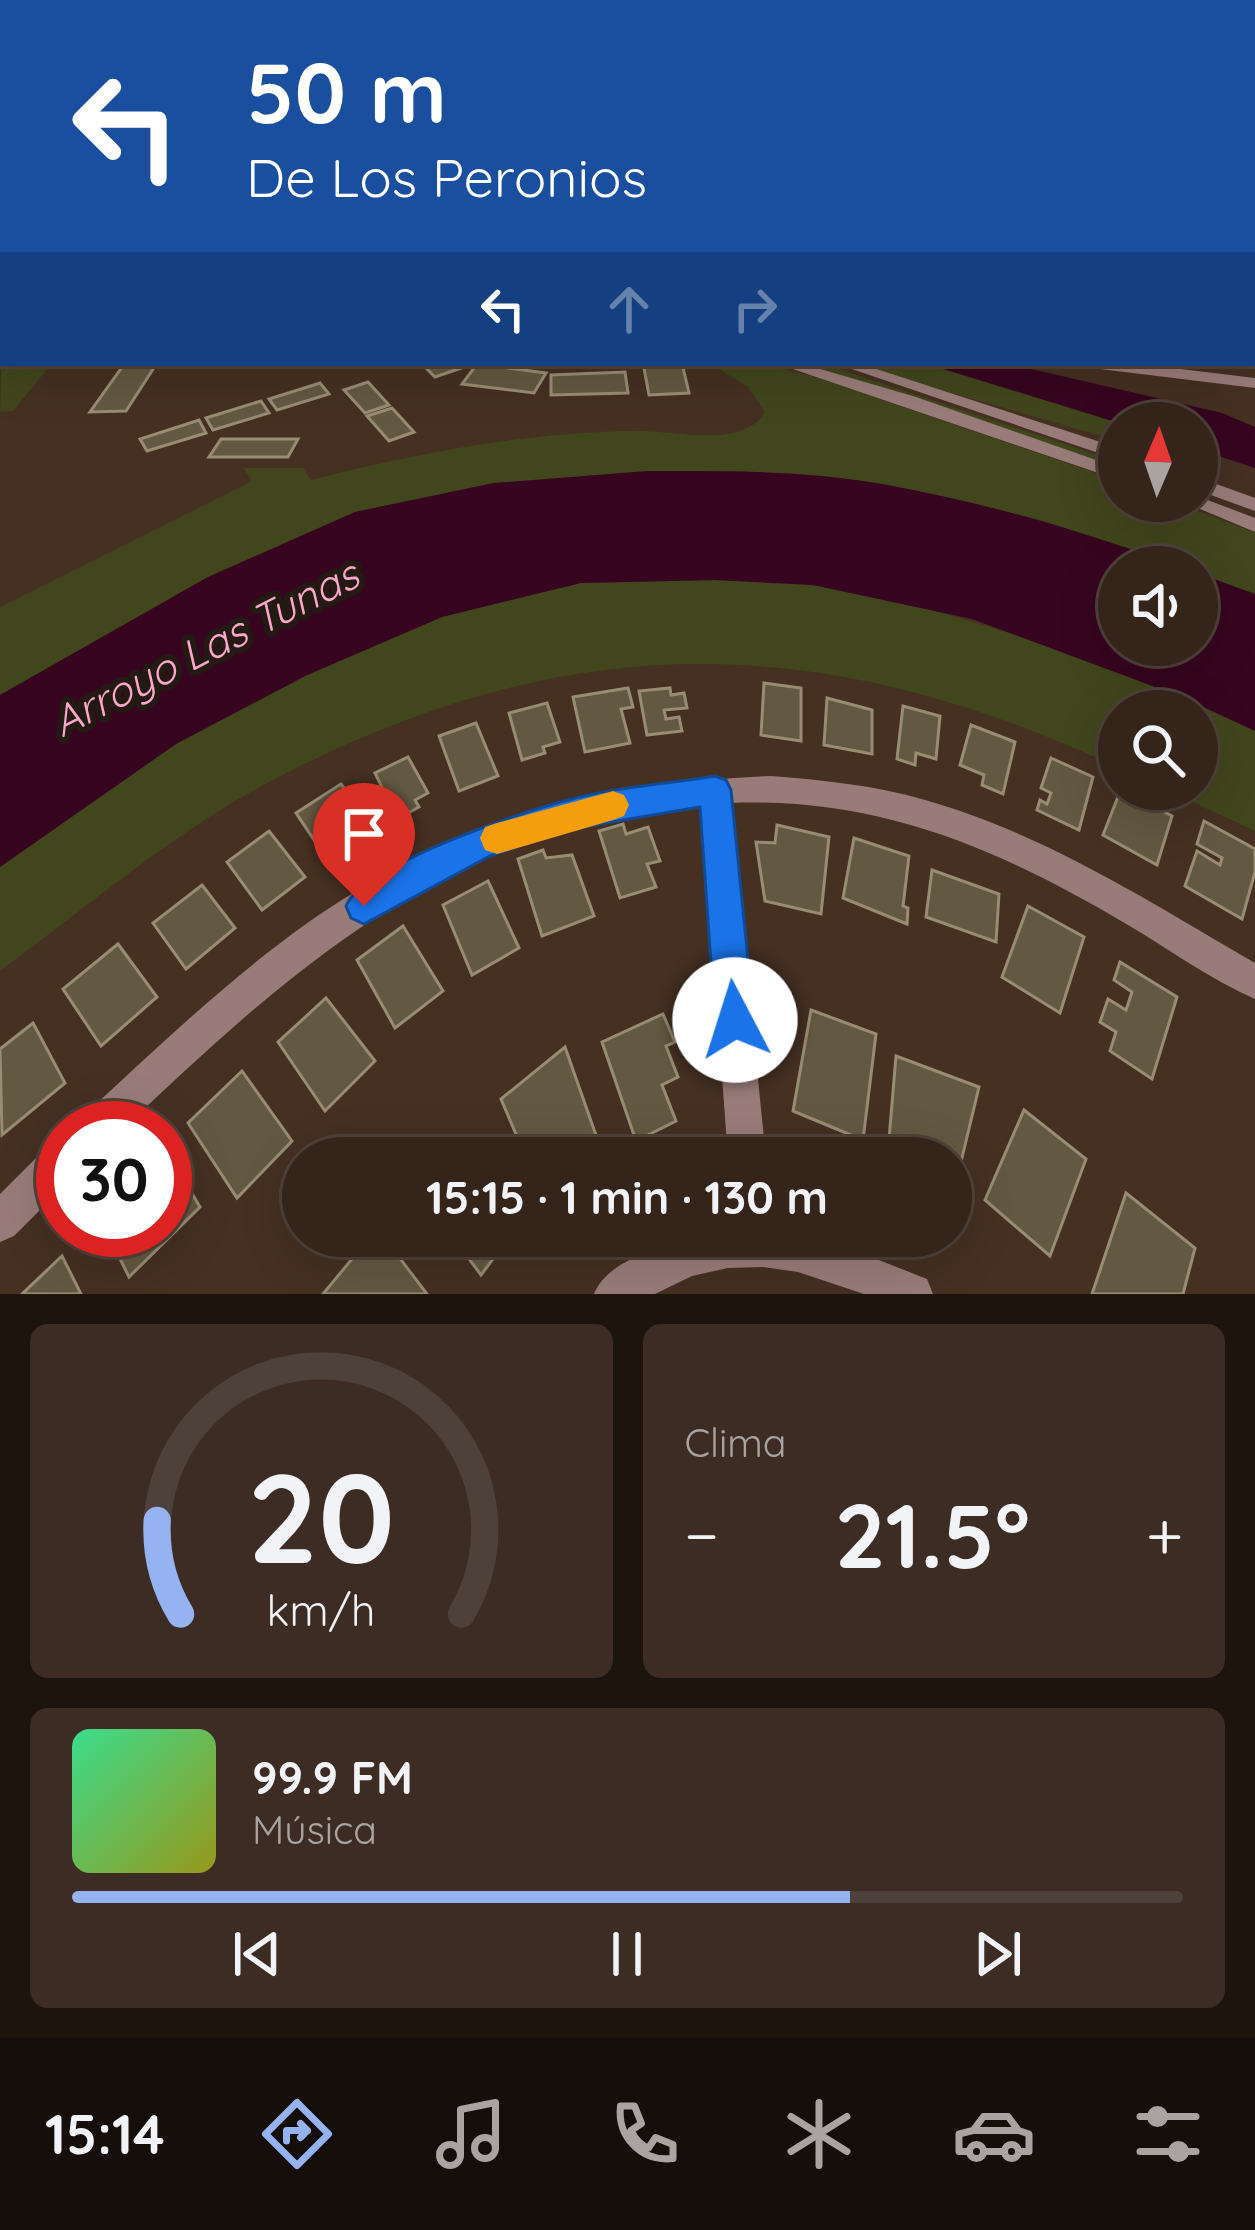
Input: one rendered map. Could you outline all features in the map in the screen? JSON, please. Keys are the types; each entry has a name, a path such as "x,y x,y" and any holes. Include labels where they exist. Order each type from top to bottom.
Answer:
{"street":[{"path":"794,366 1098,466"},
{"path":"852,366 1098,437"},
{"path":"1118,366 1255,382"},
{"path":"973,403 1098,447"},
{"path":"1218,476 1255,489"},
{"path":"1218,491 1255,505"},
{"path":"1218,511 1255,525"},
{"path":"126,1101 232,1002 323,931 404,880 482,843 570,814 715,790 785,789 861,798 926,814 1073,878 1255,982"},
{"path":"715,790 745,1137"},
{"path":"0,1222 36,1186"},
{"path":"614,1294 644,1274 687,1257"},
{"path":"820,1257 912,1294"}],"green space":[{"path":"2,366 50,366 13,411 0,412"},
{"path":"714,366 772,366 818,378 1098,474 1098,522 1218,519 1255,533 1255,594 1218,581 1218,546 1118,546 1044,521 885,484 732,471 494,483 355,512 208,577 0,695 0,607 252,481 243,468 303,468 311,480 513,440 596,432 725,434 754,424 765,412 748,387"},
{"path":"814,366 829,366 1098,455 1098,461"},
{"path":"858,366 934,366 1098,417 1098,435"},
{"path":"715,580 817,586 986,626 1163,690 1098,690 1098,759 1008,722 900,689 795,670 691,664 587,673 482,695 376,732 232,803 0,971 0,867 176,744 305,676 442,617 581,583"},
{"path":"1218,715 1255,731 1255,831 1210,810 1218,810"}],"water":[{"path":"934,366 1018,366 1174,402 1098,402 1098,417"},
{"path":"1218,412 1255,427 1255,468 1218,456"},
{"name":"Arroyo Las Tunas","path":"647,471 797,474 962,500 1109,542 1121,546 1098,546 1098,666 972,619 813,585 715,580 581,583 442,617 305,676 176,744 0,867 0,695 208,577 355,512 494,483"},
{"path":"1218,581 1255,594 1255,731 1218,714 1218,690 1163,690 1099,666 1218,666"}],"building":[{"path":"123,366 155,366 126,411 90,412"},
{"path":"424,366 467,366 435,377"},
{"path":"476,366 546,373 534,393 462,384"},
{"path":"644,366 683,366 689,393 649,395"},
{"path":"625,372 628,393 551,395 551,375"},
{"path":"368,382 389,405 365,413 344,390"},
{"path":"320,383 329,394 277,410 269,399"},
{"path":"261,401 269,413 213,430 206,418"},
{"path":"392,408 414,432 389,441 367,416"},
{"path":"199,420 206,433 147,451 140,439"},
{"path":"221,439 298,439 288,457 209,457"},
{"path":"764,683 801,688 801,741 761,735"},
{"path":"628,688 633,707 621,709 630,743 585,752 573,697"},
{"path":"670,688 671,695 684,693 687,708 664,710 666,719 679,717 682,731 647,735 639,691"},
{"path":"827,698 872,710 872,754 824,745"},
{"path":"547,703 560,742 522,760 509,713"},
{"path":"903,706 940,716 936,759 916,753 915,765 897,759"},
{"path":"476,723 498,776 459,791 439,736"},
{"path":"971,725 1015,742 1003,794 982,785 984,775 960,765"},
{"path":"408,757 428,793 415,800 419,807 397,819 375,773"},
{"path":"1051,758 1093,777 1079,830 1037,810 1040,800 1047,804 1051,793 1041,788"},
{"path":"341,784 377,832 330,864 296,813"},
{"path":"1113,810 1161,810 1172,816 1157,865 1103,835"},
{"path":"1204,821 1255,849 1255,872 1242,919 1185,886 1197,851 1220,865 1222,858 1197,844"},
{"path":"623,824 626,834 648,827 660,861 647,864 656,887 620,898 599,831"},
{"path":"777,825 829,837 821,914 765,901 756,842 775,843"},
{"path":"269,831 305,877 262,910 227,862"},
{"path":"854,838 909,856 903,906 908,908 907,924 843,898"},
{"path":"543,850 546,858 572,855 594,916 542,936 518,859"},
{"path":"932,870 999,894 996,942 926,917"},
{"path":"488,881 519,948 472,975 443,905"},
{"path":"202,885 235,928 186,969 153,923"},
{"path":"1028,906 1084,937 1060,1013 1002,977"},
{"path":"403,926 443,991 395,1028 357,960"},
{"path":"118,944 157,997 101,1046 63,989"},
{"path":"1120,962 1177,997 1152,1079 1110,1051 1116,1032 1100,1022 1108,999 1126,1010 1132,992 1114,980"},
{"path":"326,998 375,1061 325,1111 278,1042"},
{"path":"811,1010 876,1034 863,1137 793,1111"},
{"path":"663,1014 675,1042 666,1046 678,1077 662,1085 676,1121 635,1137 602,1042"},
{"path":"33,1023 65,1083 43,1101 36,1101 36,1107 2,1135 0,1049"},
{"path":"565,1047 597,1137 517,1137 501,1099"},
{"path":"896,1056 979,1087 967,1137 889,1137"},
{"path":"242,1071 289,1137 282,1137 282,1151 237,1198 192,1129 192,1119"},
{"path":"1024,1110 1086,1159 1050,1256 985,1200"},
{"path":"1126,1193 1195,1248 1183,1294 1092,1294"},
{"path":"62,1257 81,1294 22,1294"},
{"path":"119,1257 149,1257 129,1277"},
{"path":"354,1257 399,1257 427,1294 323,1294"},
{"path":"468,1257 494,1257 481,1275"}],"slow traffic":[{"path":"497,838 613,805"}],"route":[{"path":"364,906 404,880 482,843 570,814 715,790 735,1020"}]}
